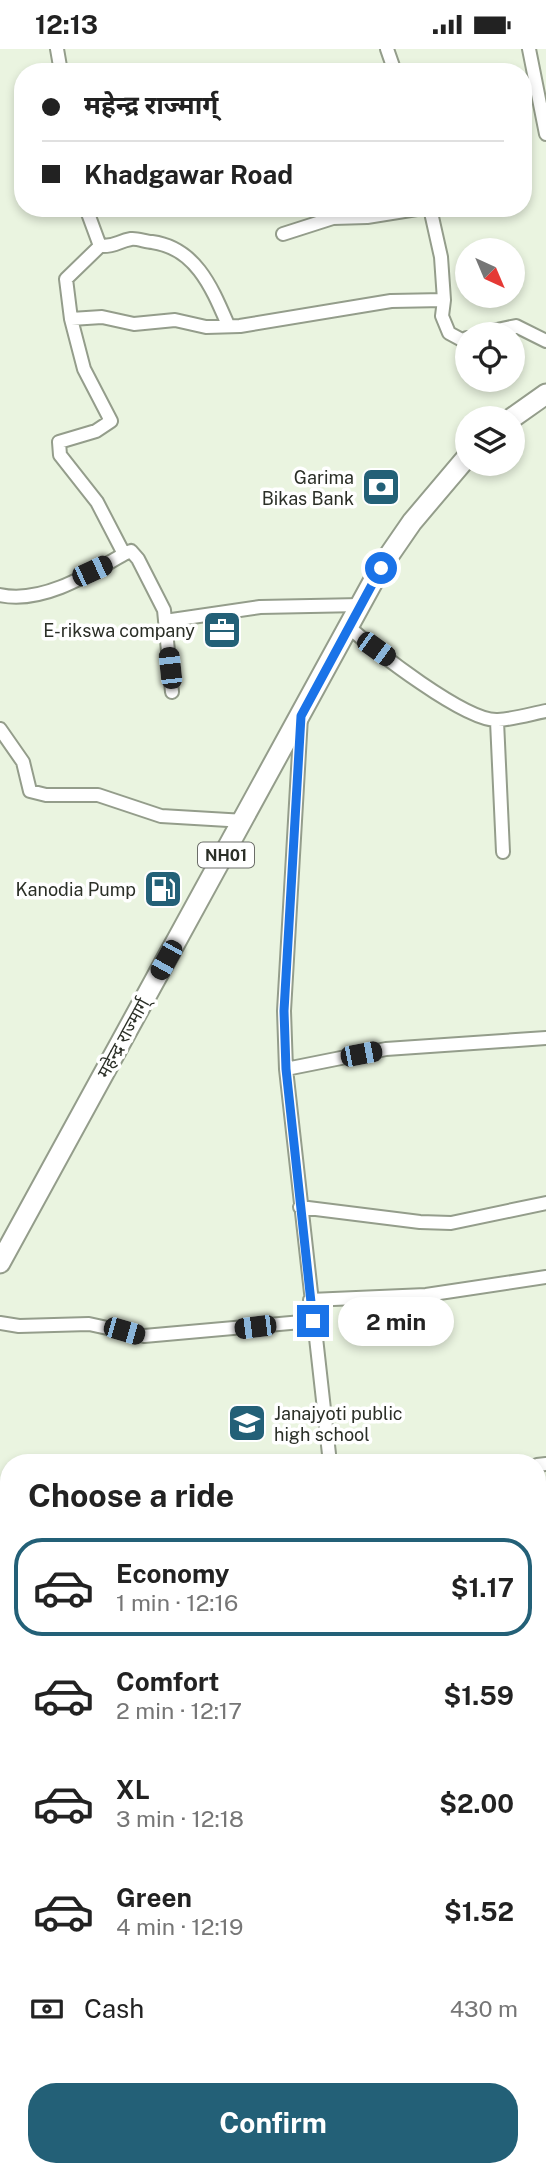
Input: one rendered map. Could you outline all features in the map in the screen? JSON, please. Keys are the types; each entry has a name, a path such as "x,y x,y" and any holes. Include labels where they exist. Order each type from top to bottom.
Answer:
{"highway":[{"path":"525,409 546,394"},
{"name":"महेन्द्र राज्मार्ग्","path":"0,1263 245,821 381,568 412,522 455,471"}],"street":[{"path":"532,68 546,134"},
{"path":"89,217 100,246"},
{"path":"283,235 333,218 368,217"},
{"path":"432,217 441,257 444,300 442,316 449,333 455,336"},
{"path":"124,554 97,502 60,454 59,442 96,431 111,421 83,369 71,319 66,279 100,246 116,247 131,239 164,244 182,250 201,273 229,325"},
{"path":"71,319 102,317 134,324 175,320 206,327 240,326 391,301 444,300"},
{"path":"525,330 546,341"},
{"path":"0,595 16,598 37,596 131,551 138,558 164,610 172,692"},
{"path":"165,621 260,607 361,605"},
{"path":"349,627 462,710 497,720 546,711"},
{"path":"301,716 284,1011 286,1069 329,1454"},
{"path":"497,720 503,852"},
{"path":"0,729 23,762 30,791 46,795 98,795 161,816 245,821"},
{"path":"286,1069 386,1049 459,1041 546,1038"},
{"path":"300,1207 420,1222 451,1223 546,1203"},
{"path":"310,1300 426,1295 546,1277"},
{"path":"0,1323 19,1326 89,1324 144,1336 313,1321"}],"place":[{"name":"Garima Bikas Bank","path":"381,487"},
{"name":"E-rikswa company","path":"222,630"},
{"name":"Kanodia Pump","path":"163,889"},
{"name":"Janajyoti public high school","path":"247,1423"}],"route":[{"path":"313,1321 286,1069 284,1011 301,716 381,568"}]}
